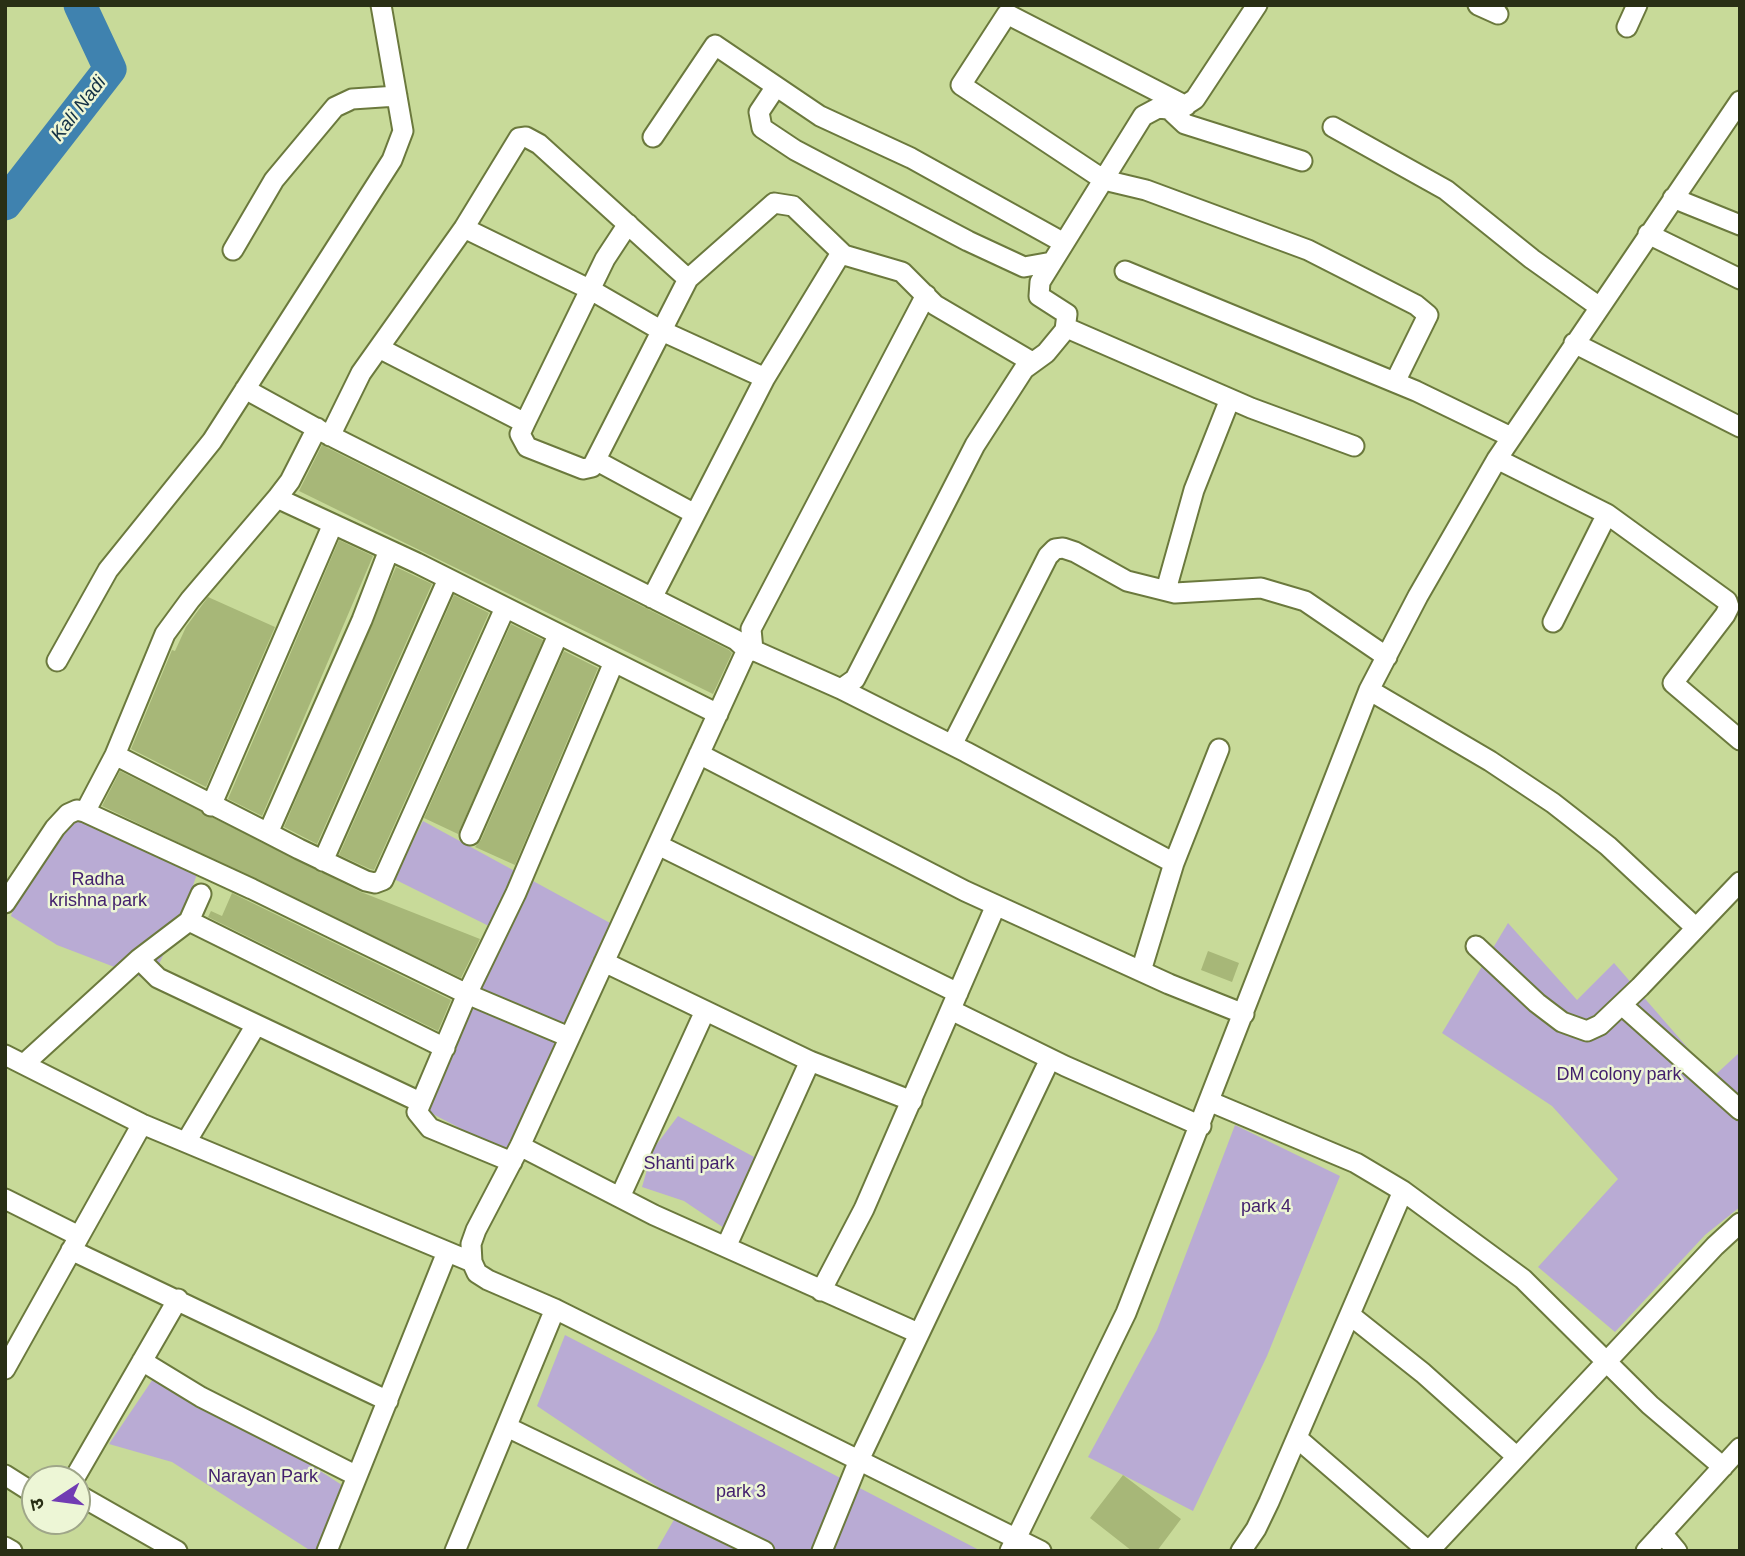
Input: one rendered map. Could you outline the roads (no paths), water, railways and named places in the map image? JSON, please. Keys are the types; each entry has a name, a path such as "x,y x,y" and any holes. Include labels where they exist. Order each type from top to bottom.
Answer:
{"street":[{"path":"57,661 107,570 189,473 392,160 403,131 380,5"},
{"path":"841,689 855,679 975,445 1032,362 1046,353 1065,330 1067,314 1039,296 1038,289 1052,262 1143,116 1158,108 1178,108 1195,99 1256,5"},
{"path":"1478,5 1498,14"},
{"path":"1627,27 1637,5"},
{"path":"1302,161 1185,124 1178,108 1007,14 961,85 1104,180 1146,190 1308,250 1416,305 1428,316 1395,382"},
{"path":"653,137 715,45 820,116 911,158 1064,243"},
{"path":"775,88 759,112 762,128 795,150 968,242 1024,267 1052,262"},
{"path":"233,250 274,180 335,107 352,99 397,96"},
{"path":"1014,1544 1126,1312 1211,1102 1369,690 1497,459 1598,306 1740,101"},
{"path":"1333,127 1446,190 1532,260 1598,306"},
{"path":"85,812 115,755 165,635 190,600 290,481 361,373 464,228 519,138 526,136 539,144 688,279"},
{"path":"1673,198 1740,225"},
{"path":"628,224 605,259 520,434 527,447 583,469 592,467 597,461 688,279 774,203 793,206 844,255 902,272 952,316 1032,362"},
{"path":"464,228 591,290 662,331 765,378"},
{"path":"1648,234 1740,279"},
{"path":"652,598 765,378 831,267 844,255"},
{"path":"1125,271 1395,382 1511,437"},
{"path":"926,295 751,629 750,651 699,754 516,1154 476,1230 471,1244 472,1262 477,1273 488,1280 555,1309 859,1460 1014,1544 1041,1551"},
{"path":"1065,330 1230,399 1354,446"},
{"path":"1574,343 1740,427"},
{"path":"379,348 525,423"},
{"path":"245,389 323,432 736,640 750,651 841,689 1174,863"},
{"path":"1166,590 1194,490 1230,399"},
{"path":"1497,459 1607,513 1727,601 1729,607 1725,615 1672,682 1737,733"},
{"path":"597,461 695,514"},
{"path":"277,498 389,550 718,714"},
{"path":"1553,622 1607,513"},
{"path":"211,806 333,524"},
{"path":"951,745 1048,556 1055,549 1063,548 1075,552 1127,581 1175,593 1261,588 1283,594 1304,601 1387,657"},
{"path":"268,834 362,620 389,550"},
{"path":"323,861 448,579"},
{"path":"115,755 323,861 366,881 375,883 383,880 505,608"},
{"path":"470,835 558,635"},
{"path":"614,662 516,893 467,994 417,1112 430,1128 516,1154 620,1197 918,1333"},
{"path":"1369,690 1490,761 1553,803 1608,846 1696,928"},
{"path":"1141,971 1174,863 1219,749"},
{"path":"699,754 996,905 1244,1014"},
{"path":"5,903 55,828 68,814 77,810 252,889 467,994 569,1037"},
{"path":"658,845 955,1002 1049,1059 1201,1126"},
{"path":"1476,946 1537,1003 1577,1029 1587,1031 1600,1025 1622,1005 1740,882"},
{"path":"24,1065 139,959 189,921 201,894"},
{"path":"821,1291 863,1209 912,1101 996,905"},
{"path":"189,921 445,1048"},
{"path":"139,959 158,978 420,1102"},
{"path":"604,962 810,1061 912,1101"},
{"path":"1622,1005 1740,1110"},
{"path":"620,1197 705,1011"},
{"path":"186,1142 256,1025"},
{"path":"5,1055 142,1124 472,1262"},
{"path":"822,1551 859,1460 1049,1059"},
{"path":"726,1247 810,1061"},
{"path":"1211,1102 1356,1163 1403,1191 1522,1279 1650,1405 1723,1467"},
{"path":"5,1369 142,1124"},
{"path":"1241,1551 1256,1529 1297,1438 1403,1191"},
{"path":"5,1199 75,1243 178,1299 388,1401"},
{"path":"1297,1438 1429,1551 1606,1360 1740,1223"},
{"path":"327,1551 447,1252"},
{"path":"82,1465 178,1299"},
{"path":"455,1551 555,1309"},
{"path":"1350,1315 1432,1381 1517,1457"},
{"path":"142,1361 201,1397 357,1476"},
{"path":"507,1427 764,1551"},
{"path":"1646,1551 1740,1448"},
{"path":"5,1475 21,1485"},
{"path":"91,1502 177,1551"},
{"path":"1662,1533 1677,1551"},
{"path":"5,1547 12,1551"}],"waterway":[{"name":"Kali Nadi","path":"5,204 110,69 80,5"}],"park label":[{"name":"Radha krishna park","path":"98,890"},
{"name":"DM colony park","path":"1619,1075"},
{"name":"Shanti park","path":"689,1164"},
{"name":"park 4","path":"1266,1207"},
{"name":"Narayan Park","path":"263,1477"},
{"name":"park 3","path":"741,1492"}]}
